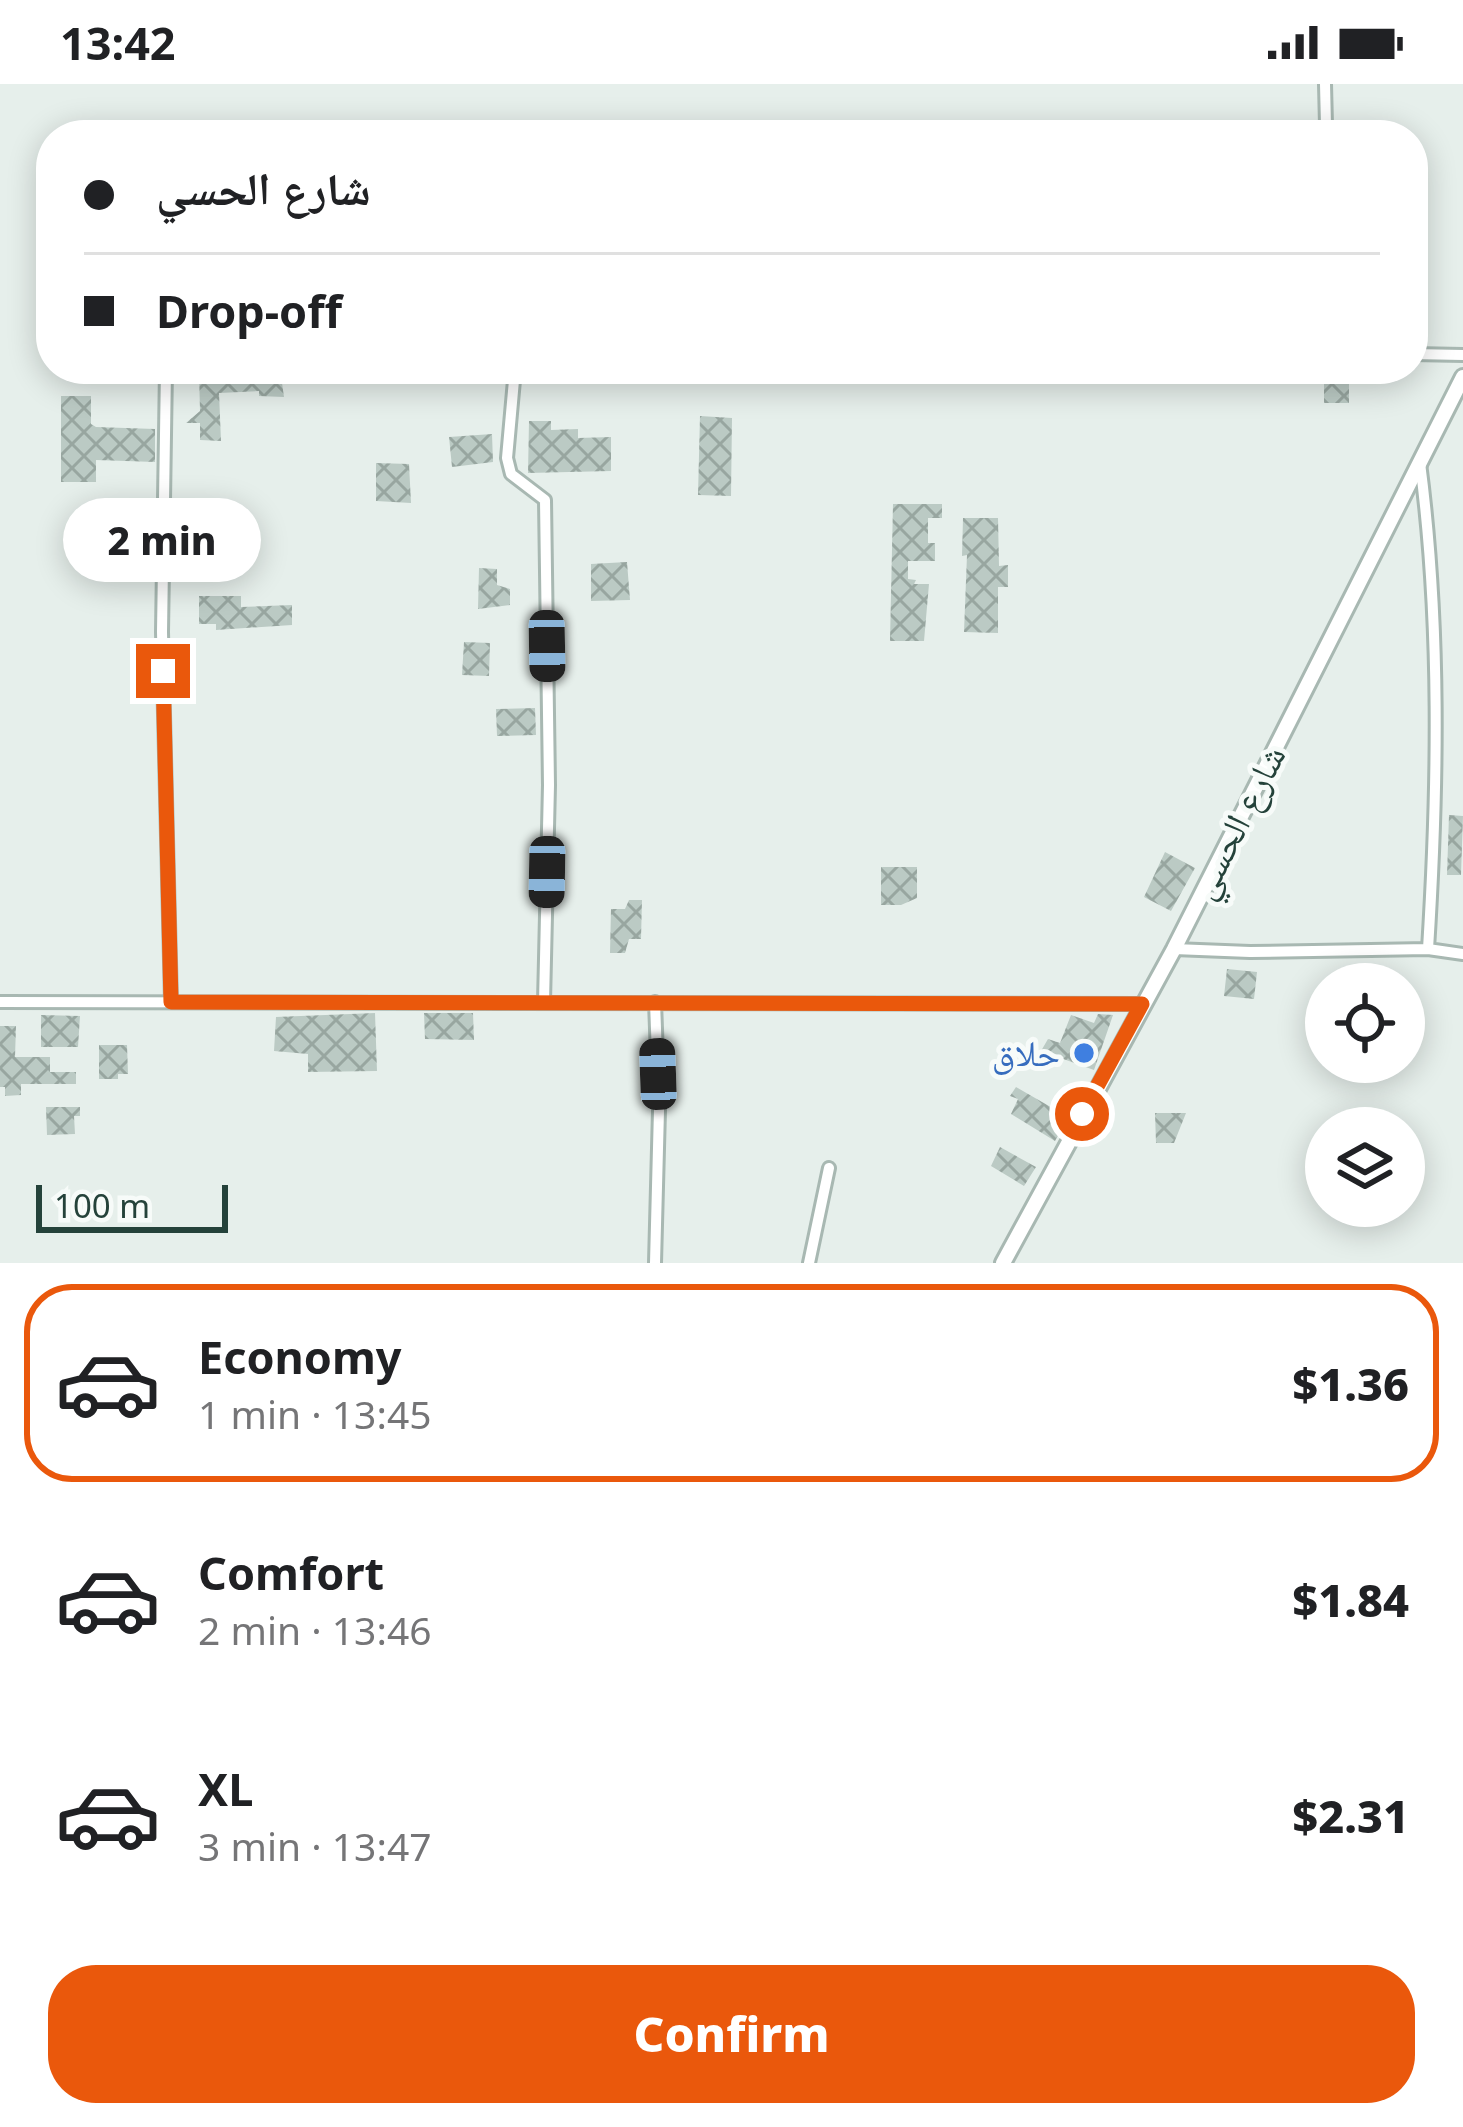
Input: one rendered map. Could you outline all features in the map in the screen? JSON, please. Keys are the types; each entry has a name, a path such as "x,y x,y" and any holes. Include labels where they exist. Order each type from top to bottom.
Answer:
{"street":[{"path":"1325,84 1326,120"},
{"path":"1428,354 1463,355"},
{"name":"شارع الحسي","path":"1003,1263 1174,949 1463,377"},
{"path":"166,384 162,632 171,1002"},
{"path":"514,384 507,458 511,474 545,500 549,785 544,1002"},
{"path":"1419,461 1428,527 1434,724 1428,949"},
{"path":"1174,949 1428,949 1463,954"},
{"path":"0,1002 1142,1004"},
{"path":"655,1002 659,1110 655,1263"},
{"path":"809,1263 829,1168"}],"building":[{"path":"199,384 282,384 284,397 259,396 259,391 219,393 221,441 200,440 200,423 186,423 200,411"},
{"path":"1324,384 1349,384 1349,403 1324,403"},
{"path":"61,396 91,396 91,424 96,427 155,429 155,462 96,460 96,482 61,482"},
{"path":"700,416 732,418 731,496 698,495"},
{"path":"529,421 551,421 551,430 578,429 578,438 611,437 611,471 528,473"},
{"path":"492,434 493,462 452,467 449,437"},
{"path":"376,463 409,464 411,503 376,501"},
{"path":"893,504 942,504 942,518 928,518 928,543 935,543 935,561 908,561 908,579 929,584 924,641 890,641"},
{"path":"963,518 998,518 999,566 1008,565 1008,587 998,587 998,633 964,632 967,555 962,556"},
{"path":"627,562 630,600 591,601 591,564"},
{"path":"479,568 497,569 497,585 510,589 510,605 478,609"},
{"path":"199,596 241,596 241,607 292,605 292,625 216,630 216,624 199,624"},
{"path":"464,642 490,643 489,676 462,675"},
{"path":"535,708 536,735 497,736 496,709"},
{"path":"1449,815 1463,816 1461,875 1447,875"},
{"path":"1165,852 1195,868 1171,911 1144,897"},
{"path":"881,867 917,867 917,898 901,905 881,905"},
{"path":"629,900 642,900 641,939 629,939 625,953 610,953 611,909 625,909"},
{"path":"1227,969 1257,972 1254,999 1224,996"},
{"path":"375,1013 377,1071 308,1072 308,1054 274,1051 276,1017"},
{"path":"424,1013 473,1013 474,1040 425,1039"},
{"path":"1098,1014 1113,1015 1094,1070 1041,1051 1048,1039 1060,1043 1071,1015 1094,1023"},
{"path":"41,1015 80,1016 78,1047 41,1047"},
{"path":"0,1026 16,1026 15,1057 50,1057 50,1072 76,1072 76,1084 21,1084 21,1095 5,1096 5,1087 0,1087"},
{"path":"99,1045 127,1045 128,1074 99,1079"},
{"path":"1016,1087 1068,1117 1055,1141 1011,1114 1018,1099 1010,1096"},
{"path":"46,1107 80,1107 80,1116 74,1116 75,1134 47,1135"},
{"path":"1155,1113 1186,1113 1174,1143 1156,1143"},
{"path":"1000,1147 1036,1167 1024,1186 991,1166"}],"place":[{"name":"حلاق","path":"1084,1053"}],"route":[{"path":"163,671 171,1002 1142,1004 1082,1114"}]}
